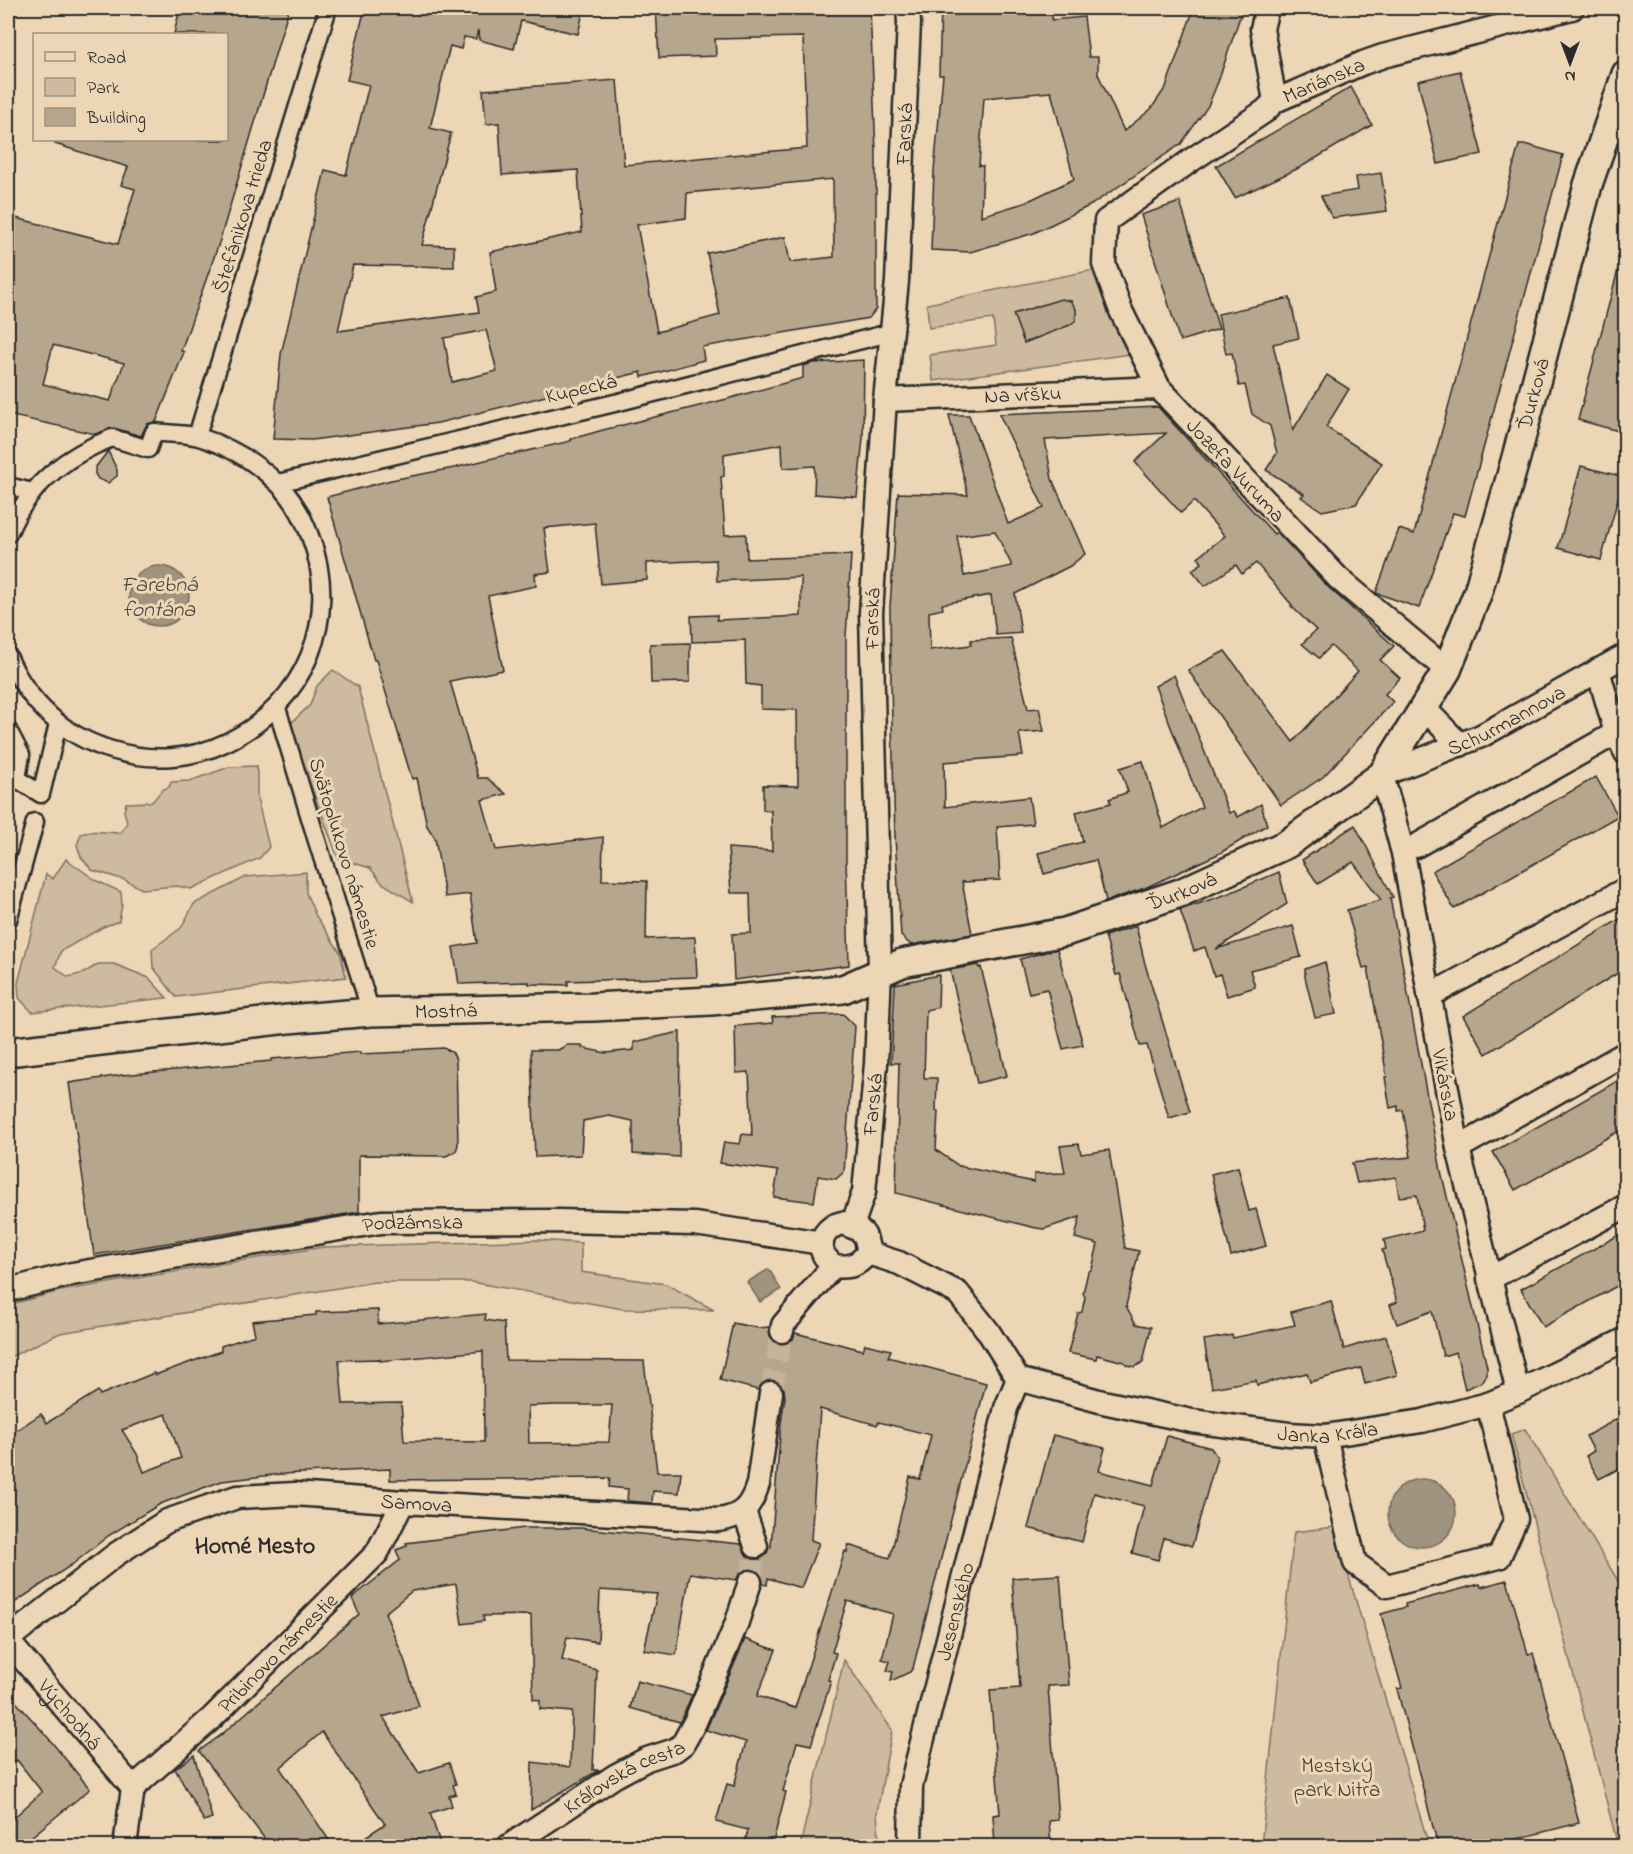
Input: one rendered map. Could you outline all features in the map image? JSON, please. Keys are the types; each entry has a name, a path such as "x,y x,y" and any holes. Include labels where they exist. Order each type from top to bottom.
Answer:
{"street":[{"name":"Štefánikova trieda","path":"197,436 328,8"},
{"name":"Farská","path":"852,1226 864,1192 876,1064 880,971 871,613 885,400 893,332 908,8"},
{"path":"1267,8 1262,29 1275,100"},
{"name":"Mariánska","path":"1106,221 1265,111 1275,100 1383,56 1572,8"},
{"name":"Ďurková","path":"880,971 902,963 1065,932 1180,893 1287,844 1382,776 1447,670 1478,592 1588,185 1626,74"},
{"name":"Jozefa Vuruma","path":"1106,221 1104,264 1121,311 1160,388 1338,578 1447,670"},
{"name":"Kupecká","path":"278,483 619,402 893,332"},
{"name":"Na vŕšku","path":"885,400 1160,388"},
{"path":"8,534 14,518 32,492 66,460 112,438 148,449 154,432 197,436 241,454 278,483 302,516 310,536 317,555 322,595 317,636 306,665 302,675 277,708 246,733 219,746 171,758 131,756 92,745 58,724 34,702 16,675 8,656"},
{"path":"8,486 32,492"},
{"name":"Schurmannova","path":"1382,776 1481,736 1626,655"},
{"path":"1416,846 1621,743 1598,670"},
{"name":"Svätoplukovo námestie","path":"277,708 371,1012"},
{"path":"1424,708 1460,745"},
{"path":"8,730 21,755 17,779 41,794 58,724"},
{"name":"Vikárska","path":"1382,776 1403,853 1458,1148 1518,1392"},
{"path":"8,920 35,822"},
{"path":"1429,996 1626,889"},
{"name":"Mostná","path":"8,1052 288,1019 371,1012 593,1008 711,1001 843,989 880,971"},
{"path":"1458,1148 1626,1053"},
{"path":"1489,1280 1626,1206"},
{"name":"Podzámska","path":"8,1290 72,1274 381,1222 557,1221 695,1224 822,1243"},
{"path":"842,1223 852,1226 867,1238 868,1253 860,1263 849,1268 833,1266 824,1255 822,1243 826,1232 832,1225 842,1223"},
{"path":"868,1253 899,1263 958,1293 988,1331 1018,1379"},
{"path":"782,1330 783,1325 833,1266"},
{"name":"Janka Kráľa","path":"1018,1379 1103,1402 1192,1421 1289,1434 1325,1436 1422,1421 1488,1404 1518,1392 1626,1339"},
{"name":"Jesenského","path":"910,1846 911,1785 1006,1408 1018,1379"},
{"path":"756,1546 744,1511 753,1498 758,1484 771,1393"},
{"path":"1325,1436 1355,1563 1387,1586 1499,1557 1516,1519 1488,1404"},
{"name":"Samova","path":"8,1640 115,1555 167,1521 237,1497 295,1494 718,1520 732,1518 744,1511"},
{"name":"Pribinovo námestie","path":"133,1788 212,1718 377,1553 403,1502"},
{"name":"Kráľovská cesta","path":"508,1846 615,1776 646,1759 675,1750 683,1744 695,1722 736,1625 750,1582"},
{"name":"Východná","path":"8,1640 133,1788"},
{"path":"125,1846 133,1788"}],"green space":[{"path":"1093,270 1131,354 933,381 930,355 996,345 993,319 929,328 927,304"},
{"path":"333,670 358,687 413,902 382,883 370,868 338,858 288,726 310,705 317,686"},
{"path":"257,766 257,798 269,847 260,858 191,889 177,886 142,889 125,880 92,870 81,857 77,845 81,834 96,831 121,833 127,822 124,811 126,803 152,802 162,790 169,787 171,782 190,781 229,767"},
{"path":"66,859 97,881 121,892 122,905 119,921 103,927 61,951 55,967 68,977 84,973 98,964 114,964 149,978 167,998 32,1012 19,998 18,983 46,874 53,879"},
{"path":"306,872 306,893 316,916 340,952 346,977 176,997 153,967 152,949 181,928 194,904 246,877"},
{"path":"537,1240 581,1243 581,1272 666,1284 714,1310 623,1309 471,1282 375,1282 60,1333 8,1358 8,1305 60,1291 323,1247"},
{"path":"1525,1429 1625,1592 1625,1846 1618,1846 1511,1434"},
{"name":"Mestský park Nitra","path":"1334,1527 1429,1846 1261,1846 1294,1532"},
{"path":"844,1660 892,1730 877,1813 880,1846 800,1846"}],"water":[{"name":"Farebná fontána","path":"159,566 176,571 184,579 189,596 184,613 176,621 159,626 142,621 134,613 129,596 134,579 142,571"},
{"path":"769,1269 781,1290 760,1302 747,1282"},
{"path":"1422,1479 1435,1482 1446,1489 1453,1500 1456,1513 1453,1526 1446,1537 1435,1544 1422,1547 1409,1544 1398,1537 1391,1526 1388,1513 1391,1500 1398,1489 1409,1482"}],"building":[{"path":"180,8 289,8 219,243 181,351 184,352 156,422 147,424 141,436 114,428 95,434 8,415 8,216 118,244 135,189 121,185 128,167 55,144 56,141 228,141 228,33 174,33","holes":["53,345 124,363 110,401 43,384"]},
{"path":"365,8 584,8 578,34 521,21 514,49 479,40 478,30 476,39 464,37 461,49 450,46 430,128 451,133 422,245 454,246 454,267 353,265 338,331 479,312 476,297 496,292 490,252 582,232 578,170 502,175 499,123 486,124 483,90 617,80 624,165 807,148 803,37 715,39 716,56 659,58 656,8 870,8 876,152 876,309 869,318 702,347 704,360 642,377 641,372 438,423 312,440 273,439 281,354 325,170 346,175 369,85 347,80","holes":["833,179 834,257 790,262 785,237 707,253 720,315 657,332 637,225 686,218 687,193","486,330 497,371 452,382 444,338"]},
{"path":"941,8 1052,8 1052,20 1084,17 1089,57 1098,57 1098,74 1124,131 1151,109 1166,87 1194,8 1243,8 1208,106 1181,144 1091,205 1034,233 970,252 931,250 934,171 943,75 939,75","holes":["1051,92 1074,179 1024,203 981,216 983,166 979,166 984,98"]},
{"path":"1460,71 1482,154 1438,164 1418,81"},
{"path":"1351,87 1372,125 1301,167 1235,198 1216,166"},
{"path":"1519,145 1528,145 1563,155 1465,516 1453,513 1419,608 1376,593 1399,529 1414,534"},
{"path":"1381,173 1387,211 1332,218 1321,196 1358,190 1356,177"},
{"path":"1180,202 1219,329 1180,341 1141,215"},
{"path":"1619,266 1626,267 1626,433 1578,420"},
{"path":"1290,298 1299,338 1273,344 1293,430 1327,375 1349,389 1326,427 1382,463 1356,504 1322,511 1301,497 1304,494 1266,470 1277,453 1270,426 1252,414 1245,385 1239,386 1232,353 1226,354 1218,314"},
{"path":"1061,299 1071,301 1076,309 1076,320 1070,325 1024,343 1013,314"},
{"path":"864,360 863,438 857,497 814,494 815,466 783,468 782,444 724,454 724,476 721,477 725,535 746,534 747,559 851,555 846,637 846,857 849,965 734,980 732,934 751,933 750,893 731,893 728,848 772,851 771,811 763,810 763,785 798,786 797,710 761,709 761,686 746,684 745,640 692,642 691,616 717,615 717,620 801,616 801,577 717,581 716,560 647,563 647,580 601,584 595,523 544,528 550,572 535,574 536,586 488,596 503,670 450,681 478,778 487,778 506,794 482,800 496,850 603,837 602,880 647,881 646,939 695,937 697,977 568,981 568,985 529,984 529,982 459,984 453,947 477,943 470,894 445,897 435,838 427,826 417,778 412,779 376,660 374,660 327,497 391,480 571,441 571,439 603,430 727,399 803,378 803,366 813,363"},
{"path":"1158,407 1274,534 1277,532 1328,587 1394,646 1380,660 1400,678 1385,694 1393,702 1323,777 1281,805 1188,670 1225,651 1293,742 1358,671 1331,646 1319,658 1302,644 1316,630 1291,606 1256,563 1242,574 1236,565 1205,586 1192,570 1202,563 1198,557 1225,536 1194,501 1181,513 1135,462 1166,433 1045,440 1052,479 1085,554 1070,566 1015,594 1021,633 996,635 991,595 942,604 943,609 929,612 930,650 971,645 971,640 1011,638 1028,709 1039,708 1044,731 1019,733 1023,756 944,762 945,807 1029,797 1033,824 997,827 1000,880 962,882 972,934 911,945 901,936 895,837 890,607 898,493 968,495 949,415 969,415 1008,524 1044,508 999,414","holes":["995,531 1012,566 964,576 957,536"]},
{"path":"108,451 117,470 117,476 108,483 98,479 95,468"},
{"path":"1581,466 1624,477 1601,560 1558,548"},
{"path":"690,643 690,682 651,683 650,644"},
{"path":"1174,675 1229,813 1234,811 1238,817 1261,804 1267,825 1220,853 1145,888 1106,901 1096,860 1044,874 1038,853 1083,842 1076,812 1111,803 1109,799 1128,792 1120,768 1143,761 1163,828 1202,807 1155,686"},
{"path":"1596,777 1618,816 1454,909 1432,871"},
{"path":"1355,825 1393,897 1390,898 1441,1171 1487,1367 1487,1375 1482,1382 1465,1389 1456,1352 1443,1356 1432,1311 1397,1324 1390,1305 1397,1302 1382,1250 1386,1249 1384,1240 1423,1230 1417,1195 1399,1197 1396,1177 1357,1183 1352,1163 1411,1157 1403,1110 1398,1111 1398,1106 1390,1108 1385,1077 1387,1077 1368,967 1363,968 1347,910 1381,900 1353,862 1318,884 1302,860"},
{"path":"1279,872 1287,904 1216,949 1293,926 1301,957 1250,970 1255,987 1227,996 1220,974 1214,976 1205,947 1194,951 1180,910 1227,894"},
{"path":"1626,915 1626,968 1486,1054 1463,1016"},
{"path":"1136,926 1145,964 1190,1112 1169,1118 1147,1045 1140,1046 1120,974 1116,975 1105,936"},
{"path":"1057,949 1083,1045 1063,1049 1047,989 1029,993 1020,959"},
{"path":"1325,962 1336,1014 1315,1018 1305,969"},
{"path":"978,965 979,968 981,967 1007,1076 977,1083 950,970"},
{"path":"939,975 938,1007 926,1010 924,1078 937,1078 936,1150 959,1166 1034,1182 1034,1174 1065,1173 1060,1146 1079,1144 1081,1154 1109,1150 1125,1248 1139,1251 1126,1306 1136,1324 1151,1327 1143,1362 1135,1367 1097,1355 1096,1359 1068,1353 1078,1313 1082,1312 1085,1297 1083,1293 1098,1244 1075,1238 1080,1217 1044,1229 1036,1228 896,1193 899,1063 891,1063 895,984"},
{"path":"843,1014 855,1026 844,1172 836,1179 818,1176 814,1202 774,1197 778,1171 720,1163 724,1142 740,1144 742,1134 752,1135 749,1072 736,1073 735,1026 773,1023 772,1017"},
{"path":"680,1032 679,1157 633,1154 633,1121 609,1116 583,1121 581,1155 535,1157 531,1050 558,1050 567,1045 582,1045 582,1048 606,1053 634,1050 634,1042"},
{"path":"444,1048 453,1053 456,1060 458,1145 456,1151 446,1156 359,1155 359,1212 94,1255 69,1083 122,1075 271,1061 271,1059"},
{"path":"1626,1076 1626,1127 1515,1190 1493,1152"},
{"path":"1238,1167 1249,1211 1256,1209 1266,1246 1231,1256 1211,1174"},
{"path":"1626,1231 1626,1281 1543,1327 1521,1289"},
{"path":"1331,1301 1344,1349 1386,1336 1397,1375 1365,1384 1361,1368 1310,1382 1307,1373 1257,1385 1256,1380 1212,1388 1204,1340 1232,1335 1233,1338 1295,1325 1291,1312"},
{"path":"378,1310 378,1324 486,1314 485,1320 504,1323 506,1360 644,1361 657,1472 681,1472 679,1493 653,1491 652,1503 627,1501 628,1489 609,1487 610,1478 390,1480 390,1469 281,1474 222,1481 160,1504 108,1536 73,1564 8,1607 8,1436 41,1414 47,1423 98,1391 100,1395 154,1373 155,1375 221,1351 221,1346 255,1335 252,1321 316,1315 316,1312","holes":["483,1351 484,1442 404,1441 401,1403 343,1404 339,1360 380,1359 380,1361","612,1405 609,1442 529,1443 528,1406","166,1414 181,1458 144,1472 137,1454 122,1430"]},
{"path":"733,1323 758,1328 769,1327 770,1336 779,1344 793,1339 795,1333 863,1350 865,1344 891,1350 888,1357 986,1383 913,1668 910,1672 891,1681 893,1672 887,1671 890,1661 882,1659 893,1614 847,1601 832,1652 836,1653 828,1680 831,1681 811,1745 797,1742 783,1791 786,1792 772,1846 745,1842 748,1830 716,1822 727,1784 734,1786 746,1742 706,1730 745,1639 776,1650 757,1696 795,1708 845,1551 847,1552 848,1545 890,1558 910,1477 920,1479 931,1435 879,1422 877,1425 820,1409 811,1540 819,1543 801,1588 768,1578 767,1585 763,1584 760,1573 754,1569 741,1572 736,1580 690,1573 676,1655 644,1650 657,1594 600,1590 598,1642 567,1637 562,1660 597,1670 593,1770 599,1770 531,1810 532,1762 570,1767 572,1712 540,1709 540,1700 533,1699 531,1615 483,1616 484,1621 462,1624 456,1584 412,1591 385,1613 404,1659 419,1706 383,1717 419,1773 449,1763 456,1784 453,1785 456,1794 449,1796 452,1806 430,1813 441,1846 351,1846 385,1824 322,1732 280,1768 333,1846 270,1846 199,1751 221,1735 359,1614 352,1598 400,1560 396,1550 407,1546 406,1543 525,1528 581,1528 741,1544 747,1556 753,1559 760,1559 766,1555 771,1547 784,1389 779,1382 772,1380 765,1381 758,1390 720,1380"},
{"path":"1626,1414 1626,1465 1599,1479 1586,1456 1594,1451 1586,1436"},
{"path":"1053,1435 1105,1448 1099,1471 1153,1485 1167,1436 1211,1448 1217,1457 1192,1546 1164,1538 1158,1560 1132,1553 1144,1506 1094,1493 1082,1542 1028,1528"},
{"path":"1060,1575 1069,1685 1048,1686 1058,1820 1049,1821 1051,1846 995,1846 993,1815 1000,1814 990,1690 1020,1688 1012,1578"},
{"path":"1507,1580 1528,1654 1533,1653 1579,1823 1489,1846 1438,1846 1397,1689 1402,1688 1381,1614 1406,1607 1405,1604 1480,1584 1481,1587"},
{"path":"637,1681 692,1695 680,1722 630,1708"},
{"path":"8,1693 90,1789 20,1846 8,1846 8,1823 42,1792 17,1760 8,1769"},
{"path":"194,1755 212,1818 204,1821 175,1769"}],"tunnel":[{"path":"771,1393 782,1331"},
{"path":"750,1582 756,1546"}],"district":[{"name":"Horné Mesto","path":"255,1545"}]}
